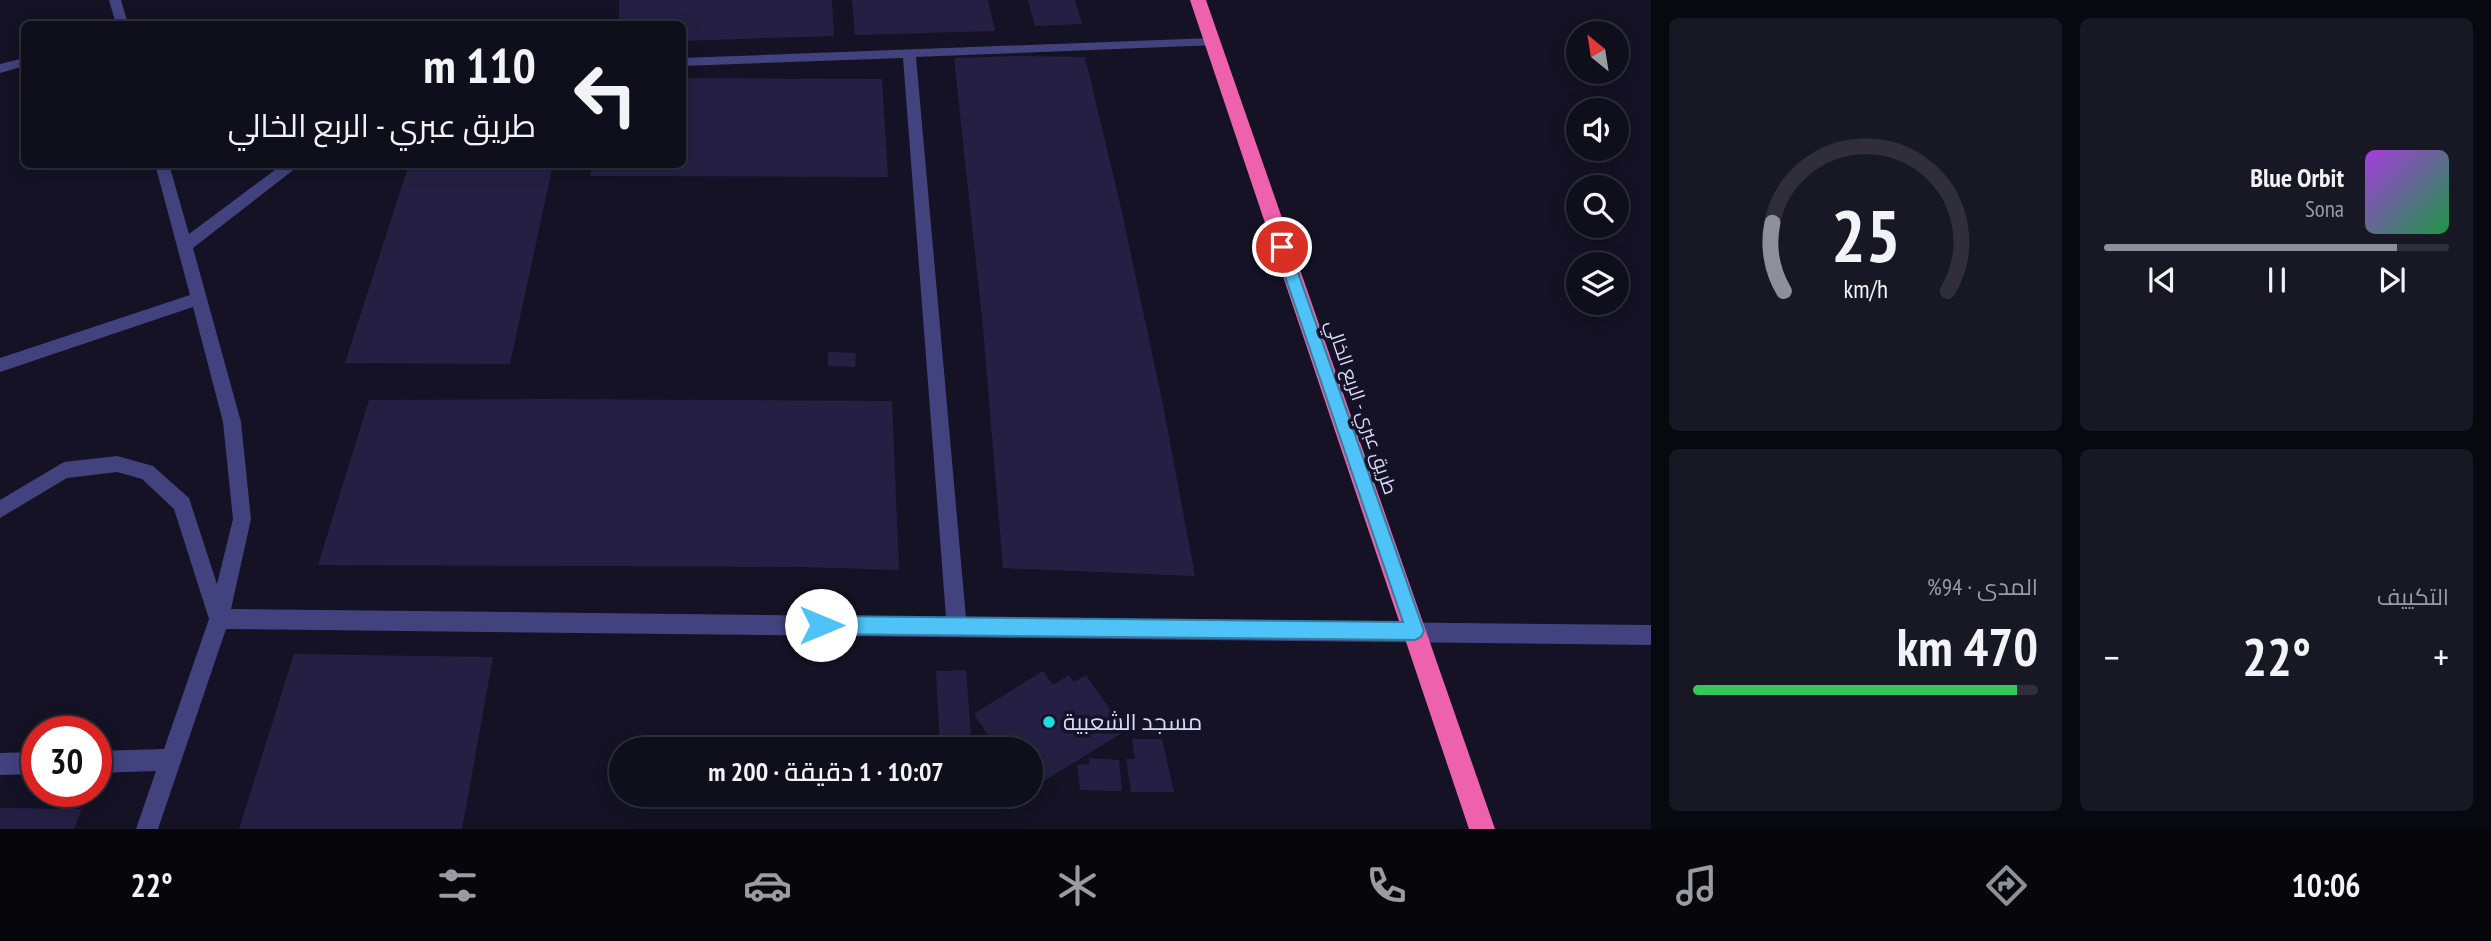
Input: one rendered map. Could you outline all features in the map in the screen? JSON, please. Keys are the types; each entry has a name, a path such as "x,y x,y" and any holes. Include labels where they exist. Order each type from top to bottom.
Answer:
{"highway":[{"name":"طريق عبري - الربع الخالي","path":"1198,0 1482,829"}],"street":[{"path":"115,0 120,21"},
{"path":"686,62 1212,42"},
{"path":"909,55 957,626"},
{"path":"0,69 21,63"},
{"path":"147,829 219,619 242,519 232,422 163,168"},
{"path":"183,247 289,168"},
{"path":"0,365 197,299"},
{"path":"0,510 64,471 117,464 147,472 182,504 201,557 207,589 219,619"},
{"path":"219,619 1651,635"},
{"path":"112,762 171,760"},
{"path":"0,764 21,763"}],"building":[{"path":"619,0 832,0 834,36 686,41 686,21 619,21"},
{"path":"852,0 988,0 995,31 855,35"},
{"path":"1028,0 1075,0 1082,24 1035,26"},
{"path":"1085,57 1121,208 1163,405 1195,576 1003,568 983,328 954,58"},
{"path":"686,78 882,79 888,177 590,176 591,168 686,168"},
{"path":"408,168 552,168 510,364 345,363"},
{"path":"828,352 856,353 855,367 828,366"},
{"path":"369,400 892,401 899,570 803,567 318,565"},
{"path":"294,654 493,657 462,829 239,829"},
{"path":"966,670 971,737 939,737 936,671"},
{"name":"مسجد الشعبية","path":"1043,671 1053,685 1069,675 1074,682 1086,675 1125,731 1043,782 1043,737 989,737 974,714"},
{"path":"1132,739 1162,739 1174,792 1131,792 1126,759 1135,759"},
{"path":"1088,758 1119,760 1122,791 1080,790 1077,765 1090,764"},
{"path":"0,808 82,809 74,829 0,829"}],"place":[{"name":"مسجد الشعبية","path":"1049,722"}],"route":[{"path":"821,625 1415,631 1282,247"}]}
